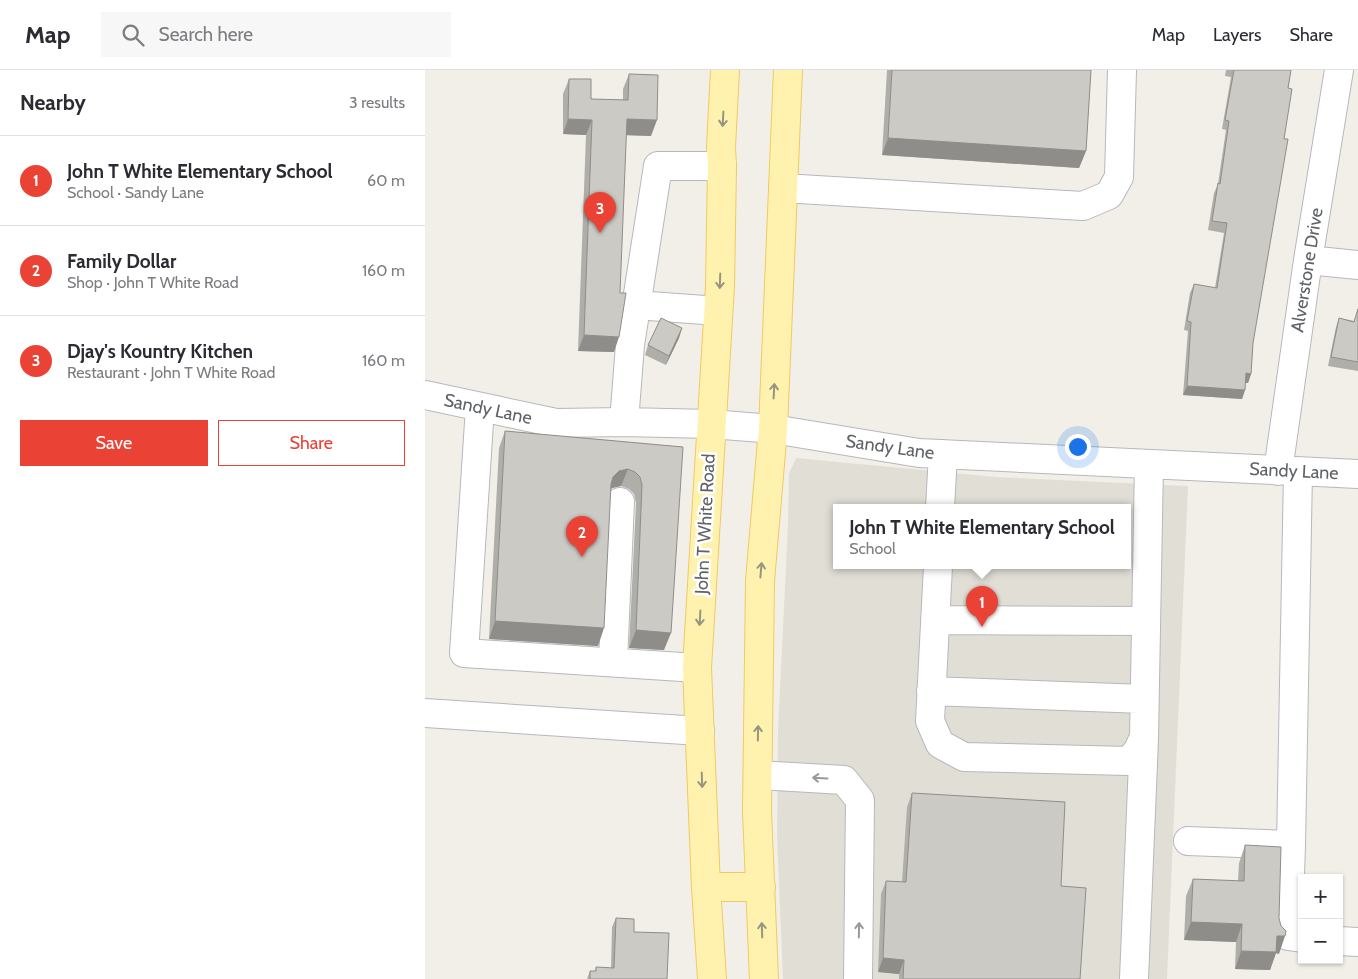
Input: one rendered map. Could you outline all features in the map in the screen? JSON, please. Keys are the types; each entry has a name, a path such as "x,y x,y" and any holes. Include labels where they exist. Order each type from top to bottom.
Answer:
{"main road":[{"name":"John T White Road","path":"712,979 706,887 697,668 720,286 721,147 725,70"},
{"path":"764,979 757,811 760,581 773,429 788,70"},
{"path":"706,887 761,888"}],"street":[{"path":"783,188 1083,206 1109,195 1119,177 1122,70"},
{"name":"Alverstone Drive","path":"1298,937 1287,936 1291,845 1288,471 1308,260 1339,70"},
{"path":"624,422 630,345 658,166 722,166"},
{"path":"1308,260 1358,265"},
{"path":"636,305 718,311"},
{"name":"Sandy Lane","path":"425,395 556,424 624,422 711,424 773,429 919,453 1358,474"},
{"path":"480,407 464,653 697,668"},
{"path":"941,504 943,454"},
{"path":"1134,979 1144,737 1146,620 1137,541 1149,464"},
{"path":"613,662 620,502"},
{"path":"938,569 930,721 940,744 965,757 1129,761 1138,750 1144,737"},
{"path":"935,620 1146,620"},
{"path":"931,691 1144,699"},
{"path":"425,713 700,731"},
{"path":"758,774 843,780 860,800 858,979"},
{"path":"1189,841 1291,845"},
{"path":"1343,941 1358,942"}],"shaded area":[{"path":"796,458 996,477 1188,486 1167,979 783,979 777,836 778,730 789,473"}],"building":[{"path":"892,70 1091,70 1086,151 888,138"},
{"path":"1234,70 1291,70 1288,88 1292,89 1284,139 1288,139 1253,343 1251,374 1246,373 1245,390 1187,386 1191,322 1187,321 1194,284 1217,288 1227,223 1212,221 1218,183 1220,184 1229,121 1225,120"},
{"path":"629,74 658,75 657,120 627,119 620,293 626,293 619,337 584,335 592,120 568,119 569,79 591,79 591,99 628,100"},
{"path":"1358,309 1358,362 1331,357 1339,318 1354,322"},
{"path":"661,318 682,328 669,356 648,345"},
{"path":"505,431 683,447 671,633 636,630 642,485 640,477 628,469 619,471 613,477 611,484 604,628 495,621"},
{"path":"912,793 1065,802 1061,886 1086,888 1080,979 903,979 904,960 883,958 886,881 906,882"},
{"path":"1245,845 1281,847 1279,918 1281,926 1286,931 1285,936 1277,936 1276,952 1241,951 1242,924 1191,922 1193,879 1244,881"},
{"path":"616,918 634,919 634,932 669,933 667,979 590,979 590,971 596,971 596,967 614,968"}],"place":[{"name":"Djay's Kountry Kitchen","path":"600,233"},
{"name":"Family Dollar","path":"582,557"},
{"name":"John T White Elementary School","path":"982,627"}]}
